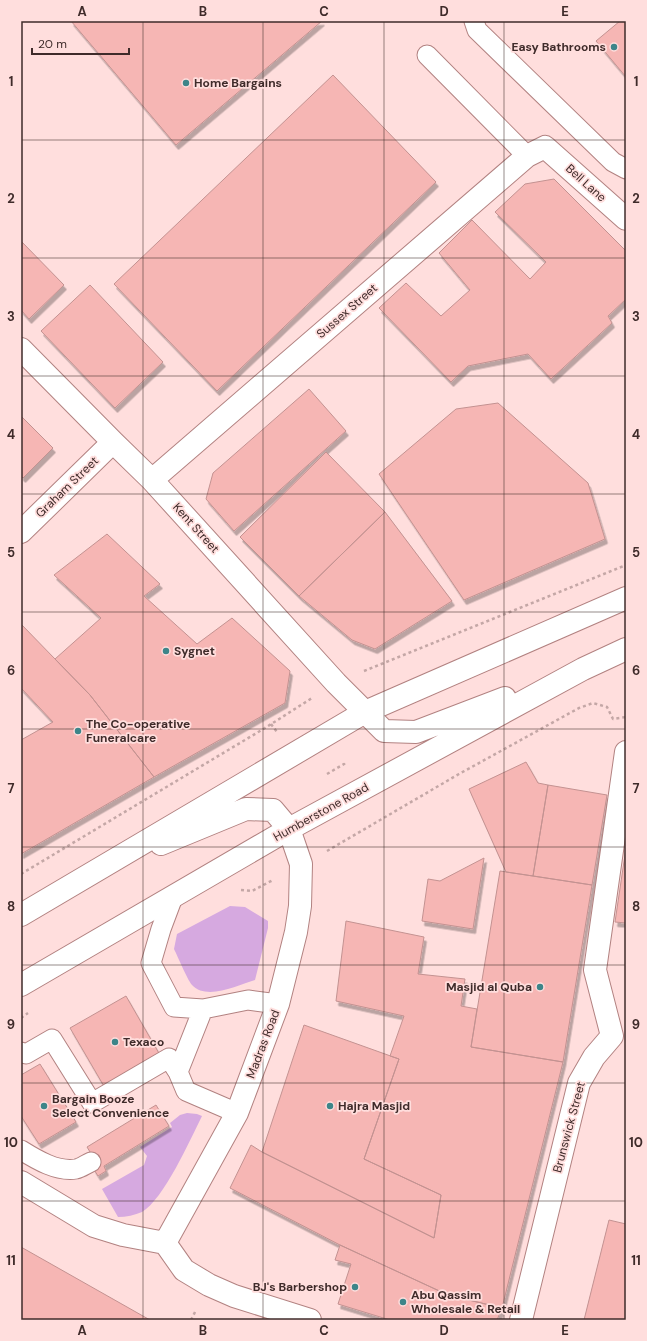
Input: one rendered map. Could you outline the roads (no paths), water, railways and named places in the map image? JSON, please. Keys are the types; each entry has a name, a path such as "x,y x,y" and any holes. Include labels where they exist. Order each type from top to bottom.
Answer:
{"street":[{"name":"Bell Lane","path":"536,152 626,219"},
{"name":"Sussex Street","path":"152,480 536,152"},
{"name":"Kent Street","path":"21,349 152,480 336,682 384,731 416,732 583,669"},
{"name":"Graham Street","path":"21,532 113,442"},
{"path":"21,915 86,875 365,712 626,598"},
{"name":"Humberstone Road","path":"21,985 289,829 583,669 626,649"},
{"name":"Brunswick Street","path":"521,1320 579,1083 594,1057 619,1035 595,970 626,752"},
{"path":"86,875 246,809 273,810 289,829"},
{"name":"Madras Road","path":"165,1243 237,1113 278,1004 296,932 300,906 301,864 289,829"},
{"path":"21,1182 94,1226 123,1235 165,1243 184,1270 209,1286 234,1296 310,1320"}],"lane":[{"path":"474,21 476,30 614,162 626,169"},
{"path":"427,55 536,152"},
{"path":"173,897 161,928 151,963 174,1007 203,1009 248,1000 278,1004"},
{"path":"178,1072 203,1009"},
{"path":"23,1055 52,1039 92,1103 169,1058 178,1072 186,1091 237,1113"},
{"path":"21,1150 38,1160 60,1169 77,1169 91,1162"}],"place":[{"name":"Easy Bathrooms","path":"614,47"},
{"name":"Home Bargains","path":"186,83"},
{"name":"Sygnet","path":"166,651"},
{"name":"The Co-operative Funeralcare","path":"78,731"},
{"name":"Masjid al Quba","path":"540,987"},
{"name":"Texaco","path":"115,1042"},
{"name":"Bargain Booze Select Convenience","path":"44,1106"},
{"name":"Hajra Masjid","path":"330,1106"},
{"name":"BJ's Barbershop","path":"355,1287"},
{"name":"Abu Qassim Wholesale & Retail","path":"403,1302"}]}
